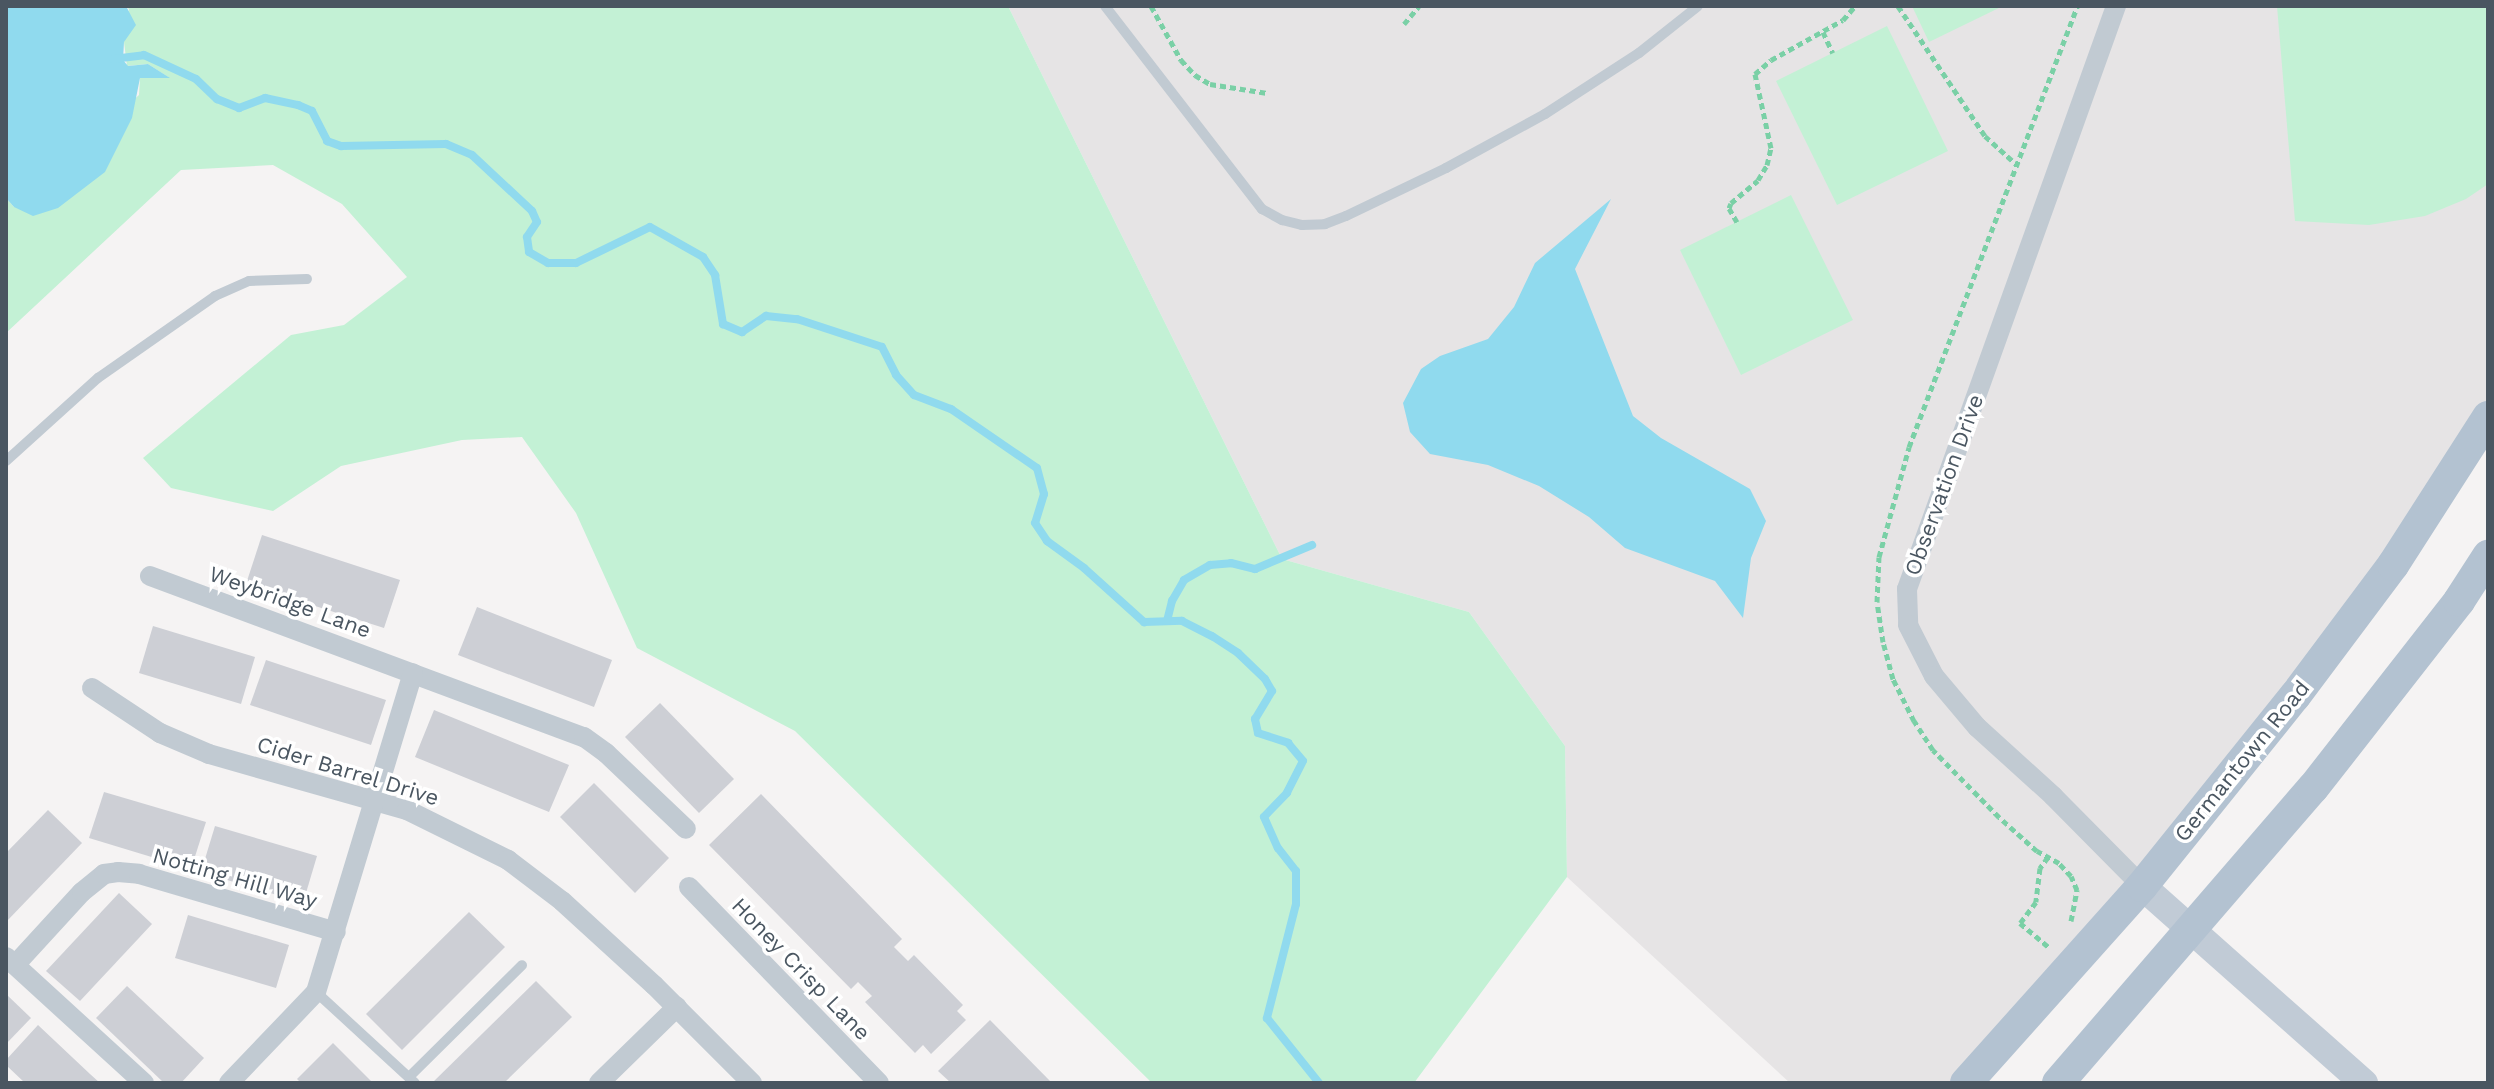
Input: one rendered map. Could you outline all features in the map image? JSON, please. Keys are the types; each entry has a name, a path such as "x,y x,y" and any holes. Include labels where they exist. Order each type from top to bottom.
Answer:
{"main road":[{"name":"Germantown Road","path":"1966,1083 2142,886 2295,696 2384,577 2488,417"},
{"path":"2058,1083 2313,788 2459,601 2488,556"}],"street":[{"name":"Observation Drive","path":"2116,6 1907,589 1908,625 1934,676 1977,727 2053,796 2142,886 2364,1083"},
{"name":"Weybridge Lane","path":"150,576 584,737 606,753 686,829"},
{"path":"229,1083 316,992 413,673"},
{"name":"Cider Barrel Drive","path":"92,688 160,733 209,754 407,810 508,860 562,901 677,1007 752,1083"},
{"name":"Notting Hill Way","path":"144,1083 10,961 104,874 139,874 336,932"},
{"name":"Honey Crisp Lane","path":"689,887 879,1083"},
{"path":"599,1083 677,1007"}],"lane":[{"path":"1105,6 1262,209 1282,220 1302,225 1325,224 1346,216 1545,114 1639,53 1698,6"},
{"path":"6,461 98,378 215,296 249,281 307,279"},
{"path":"316,992 412,1080 522,965"}],"path":[{"path":"1151,6 1181,60 1195,75 1210,84 1267,93"},
{"path":"1404,24 1419,6"},
{"path":"1737,222 1729,208 1731,203 1758,180 1771,148 1755,74 1771,60 1843,20 1855,6"},
{"path":"1898,6 1985,136 2016,164"},
{"path":"1823,32 1833,53"},
{"path":"2059,938 2048,949 2020,923 2036,902 2040,868 2048,857 2071,876 2077,890 2077,907 2066,929"}],"shaded area":[{"path":"1008,6 2488,6 2488,417 2295,696 1951,1083 1790,1083 1567,877 1565,746 1469,612 1282,559"}],"green space":[{"path":"126,6 1008,6 1282,559 1469,612 1565,746 1567,877 1414,1083 1152,1083 795,731 637,648 576,513 522,437 462,440 341,466 273,511 171,488 143,458 291,335 344,325 407,277 342,204 273,165 181,170 6,333 6,198 14,207 139,95 140,78 168,77 148,64 127,66 124,42 129,9"},
{"path":"1912,6 2003,6 1929,42"},
{"path":"2277,6 2488,6 2488,184 2466,199 2425,216 2369,225 2295,221"},
{"path":"1887,26 1948,151 1837,205 1776,81"},
{"path":"1791,195 1853,320 1741,375 1680,250"}],"water":[{"path":"6,6 126,6 136,25 124,42 123,60 128,66 148,64 170,78 140,78 132,118 105,172 58,208 33,216 14,207 6,198"},
{"path":"1611,199 1575,269 1633,416 1661,438 1750,489 1766,521 1751,558 1743,618 1715,581 1625,548 1589,517 1539,486 1488,465 1430,454 1410,432 1403,403 1421,369 1440,356 1488,339 1514,307 1535,263"}],"building":[{"path":"262,535 400,580 384,628 246,584"},
{"path":"477,607 612,660 594,707 458,655"},
{"path":"153,626 255,657 241,704 139,673"},
{"path":"266,660 386,700 371,745 250,705"},
{"path":"660,703 734,779 699,813 625,737"},
{"path":"434,710 569,765 549,812 415,757"},
{"path":"594,783 669,858 635,893 560,817"},
{"path":"104,792 206,822 191,869 89,838"},
{"path":"761,794 902,939 894,947 908,961 914,955 963,1005 957,1011 966,1020 931,1054 923,1045 915,1053 865,1002 872,996 858,982 851,989 709,845"},
{"path":"48,810 82,843 6,922 6,853"},
{"path":"215,826 317,856 303,903 201,872"},
{"path":"119,893 152,924 80,1001 46,971"},
{"path":"469,912 505,947 402,1050 366,1014"},
{"path":"188,915 289,945 276,988 175,958"},
{"path":"536,981 572,1017 504,1083 432,1083"},
{"path":"127,986 204,1058 181,1083 164,1083 96,1018"},
{"path":"6,994 31,1018 6,1044"},
{"path":"990,1020 1052,1083 951,1083 938,1071"},
{"path":"38,1025 100,1083 25,1083 6,1065 6,1060"},
{"path":"333,1043 373,1083 301,1083 297,1079"}],"waterway":[{"path":"113,59 144,55 196,79 217,99 239,108 265,98 298,105 312,111 327,141 341,146 446,144 472,155 532,211 537,222 527,237 529,252 548,263 576,263 650,227 703,257 715,275 723,324 742,332 766,316 797,319 882,347 896,375 914,395 951,409 1037,468 1044,494 1035,523 1047,541 1084,568 1144,622 1182,621 1212,636 1238,653 1265,679 1272,691 1255,719 1258,733 1288,743 1303,761 1287,793 1264,817 1278,848 1296,871 1296,904 1267,1018 1319,1083"},
{"path":"1167,621 1172,601 1184,580 1210,565 1231,563 1255,569 1312,545"}]}
